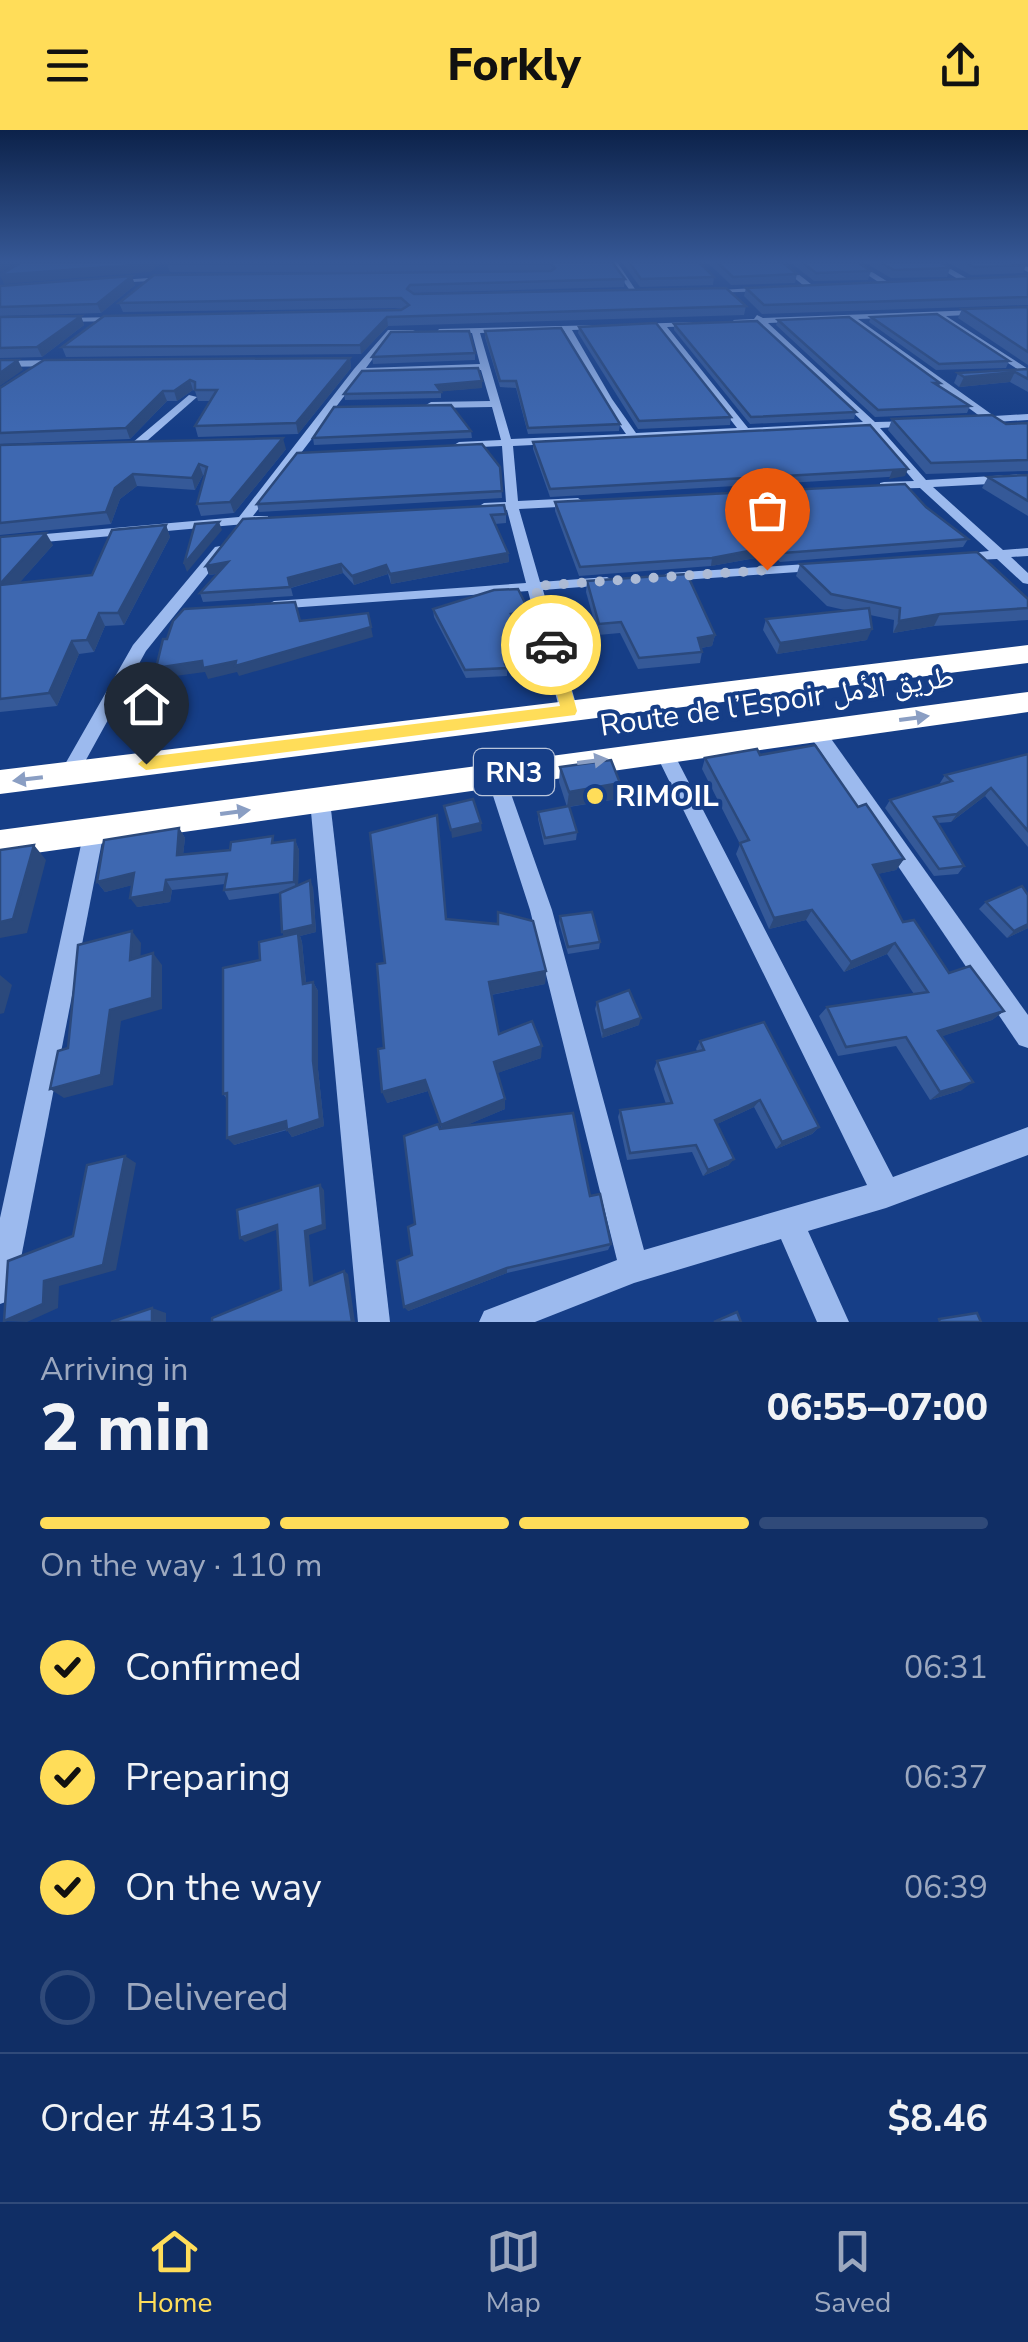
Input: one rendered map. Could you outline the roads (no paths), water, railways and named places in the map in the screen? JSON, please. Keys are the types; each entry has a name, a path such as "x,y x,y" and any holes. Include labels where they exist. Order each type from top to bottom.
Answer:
{"highway":[{"name":"Route de l’Espoir طريق الأمل","path":"0,782 1028,654"},
{"name":"Route de l’Espoir طريق الأمل","path":"0,844 664,750 1024,707"}],"street":[{"path":"52,320 126,318"},
{"path":"757,318 872,425 924,484 1028,580"},
{"path":"728,322 836,318"},
{"path":"851,318 991,419"},
{"path":"943,318 1028,373"},
{"path":"92,330 107,319"},
{"path":"624,326 711,323"},
{"path":"661,325 744,430"},
{"path":"69,773 139,649 303,447 392,328 475,331 604,327"},
{"path":"567,329 606,400 633,436"},
{"path":"475,331 507,443 512,506 569,711"},
{"path":"0,364 47,363 65,358"},
{"path":"344,361 361,366 485,366"},
{"path":"32,374 47,363"},
{"path":"1010,374 1028,373"},
{"path":"936,377 954,376"},
{"path":"136,444 192,396"},
{"path":"422,406 495,404"},
{"path":"331,407 349,407"},
{"path":"971,420 1028,417"},
{"path":"450,446 932,422"},
{"path":"118,445 153,444"},
{"path":"864,487 1028,478"},
{"path":"474,508 590,502"},
{"path":"0,542 282,518"},
{"path":"941,559 1028,552"},
{"path":"651,578 844,565"},
{"path":"265,606 632,580"},
{"path":"169,613 188,612"},
{"path":"816,731 1028,1036"},
{"path":"664,750 886,1194"},
{"path":"495,774 541,910 634,1268"},
{"path":"320,801 374,1322"},
{"path":"0,1289 94,832"},
{"path":"494,1322 634,1268 886,1194 1028,1141"},
{"path":"789,1223 833,1322"}],"place":[{"name":"RIMOIL","path":"595,796"}]}
